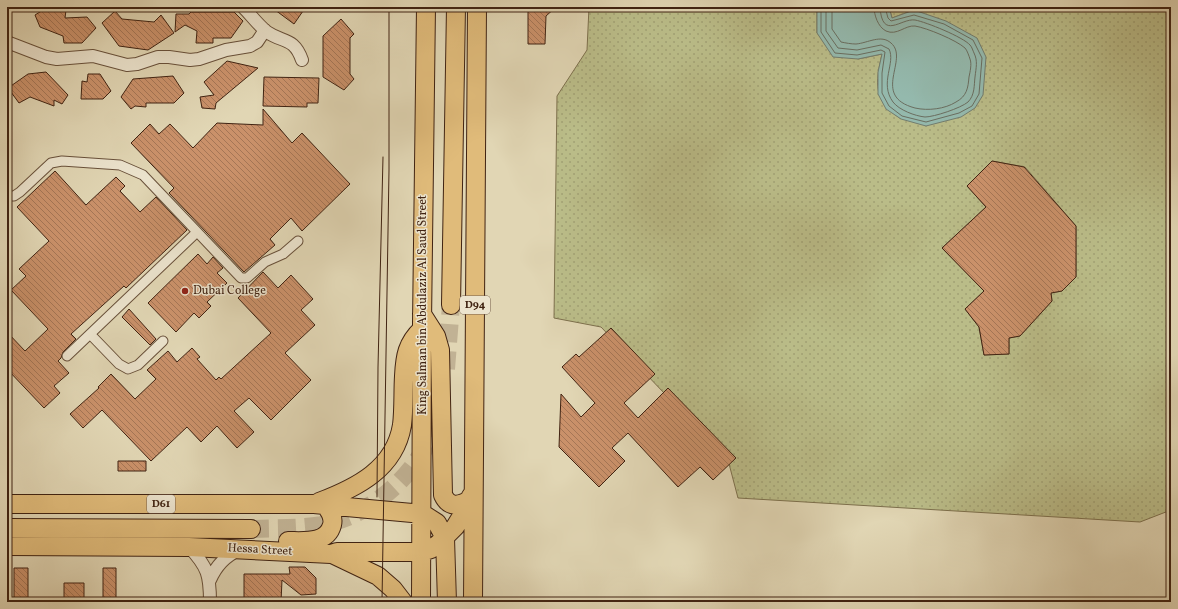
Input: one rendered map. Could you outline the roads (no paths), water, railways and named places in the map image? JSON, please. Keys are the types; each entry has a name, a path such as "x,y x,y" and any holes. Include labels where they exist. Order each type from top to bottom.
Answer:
{"main road":[{"name":"King Salman bin Abdulaziz Al Saud Street","path":"422,602 422,321 426,7"},
{"path":"451,305 456,7"},
{"name":"D94","path":"473,602 477,7"},
{"path":"319,504 362,482 378,470 392,451 402,425 405,359 407,347 422,321 436,336 441,356 443,495 452,505 461,504 470,500"},
{"name":"Hessa Street","path":"7,546 189,547 331,554 337,552 422,552 438,544 455,526 470,500 474,482"},
{"name":"D61","path":"7,504 319,504"},
{"path":"319,504 423,514 437,523 445,538 447,602"},
{"path":"248,550 275,542 317,540 323,538 329,531 332,522 332,515 319,504"},
{"path":"7,528 251,529"},
{"path":"331,554 378,576 393,589 403,602"},
{"path":"422,582 426,568 429,564 436,563 443,567 447,583"}],"street":[{"path":"243,7 265,30 294,45 302,60"},
{"path":"7,42 46,57 57,59 93,56 127,64 137,64 158,57 190,60 199,59 226,50 250,46 257,42 265,30"},
{"path":"7,196 14,196 20,192 51,163 62,161 116,164 143,175 238,276 244,279 269,259 283,254 298,241"},
{"path":"66,356 197,232"},
{"path":"90,334 119,364 128,369 138,365 163,341"},
{"path":"189,547 202,562 210,580 210,602"},
{"path":"210,580 219,565 232,553 248,550"}],"water":[{"path":"817,7 889,7 892,18 914,10 946,21 977,38 986,57 983,95 975,108 961,117 926,126 901,119 886,109 878,94 878,72 882,54 858,59 833,57 817,33"}],"tunnel":[{"path":"446,369 451,305"},
{"path":"251,529 295,528 321,525 342,519 362,510 380,499 397,484 424,450 434,431 441,410"}],"tram line":[{"path":"382,602 389,170 389,7"},
{"path":"377,497 378,367 383,157"}],"place":[{"name":"Dubai College","path":"185,291"}]}
